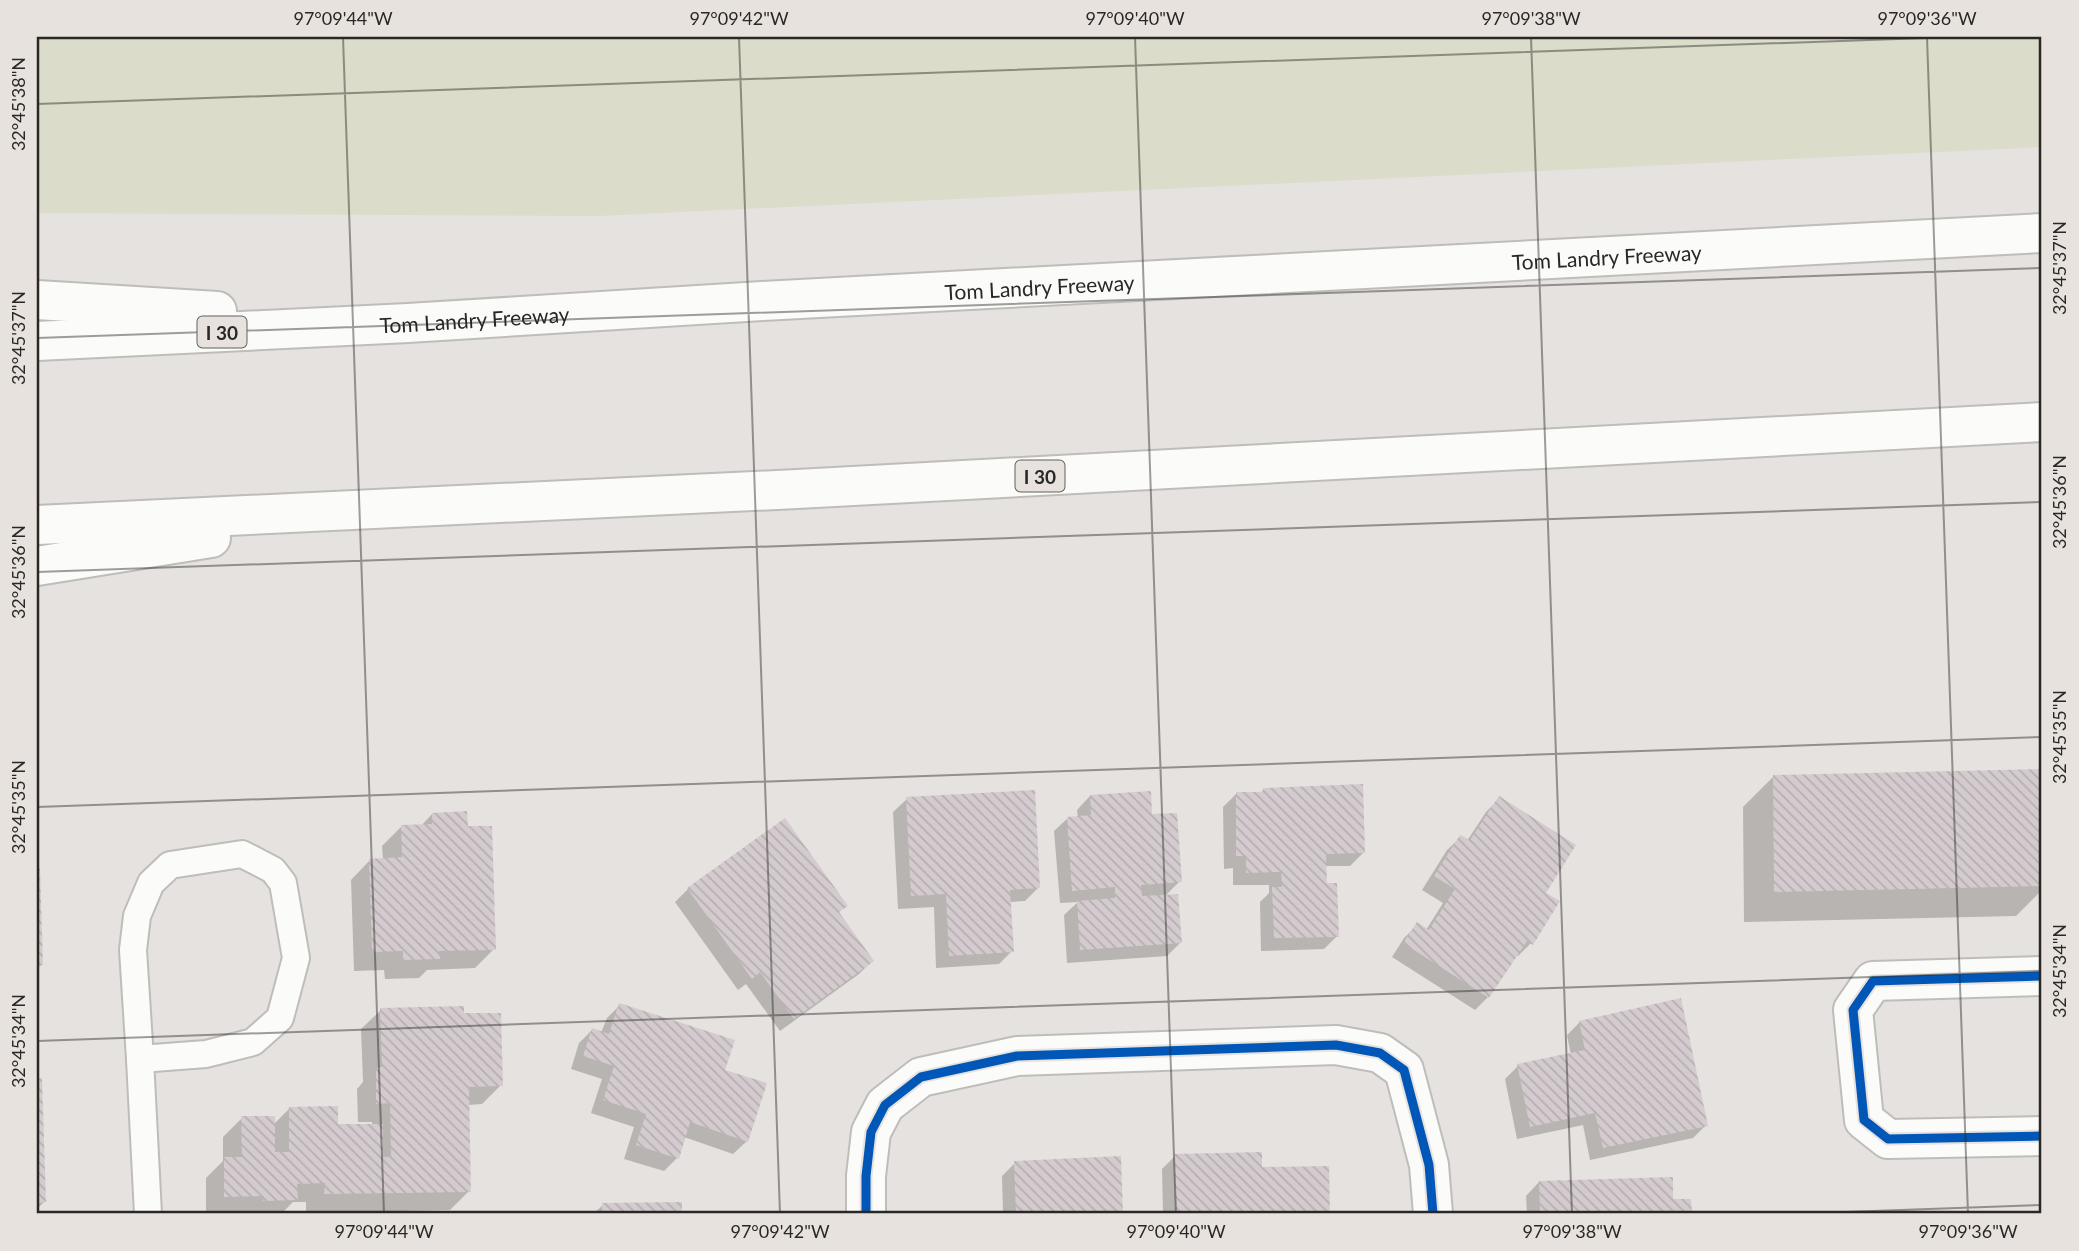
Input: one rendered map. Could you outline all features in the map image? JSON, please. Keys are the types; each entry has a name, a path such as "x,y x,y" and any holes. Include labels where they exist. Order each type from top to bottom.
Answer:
{"main road":[{"name":"Tom Landry Freeway","path":"37,341 2042,233"},
{"path":"37,300 408,323"},
{"name":"I 30","path":"37,525 825,488 2042,422"},
{"path":"37,566 402,508"},
{"path":"2042,976 1873,981 1853,1010 1864,1120 1888,1139 2042,1136"},
{"path":"866,1214 866,1176 871,1132 885,1105 921,1077 1017,1056 1336,1045 1380,1053 1404,1070 1429,1165 1433,1214"}],"lane":[{"path":"140,1059 206,1054 253,1042 280,1018 296,958 283,883 273,870 242,854 170,865 151,883 137,916 133,950 148,1214"}],"green space":[{"path":"37,37 2042,37 2042,147 598,216 37,213"}],"building":[{"path":"2042,769 2042,886 1774,892 1773,775"},
{"path":"1363,784 1365,853 1326,854 1327,883 1337,883 1339,937 1274,938 1272,887 1282,887 1281,872 1246,873 1246,856 1236,856 1236,792 1263,792 1263,788"},
{"path":"1035,790 1040,888 1010,890 1014,952 949,956 946,894 911,896 906,797"},
{"path":"1151,791 1152,814 1177,813 1182,882 1141,885 1142,896 1178,894 1182,943 1080,950 1077,901 1115,898 1115,887 1072,891 1067,817 1091,815 1090,795"},
{"path":"1499,796 1576,845 1546,893 1560,901 1533,945 1527,941 1489,998 1403,943 1417,922 1429,930 1455,889 1434,876 1460,835 1470,840"},
{"path":"467,811 468,826 492,826 496,950 439,951 440,959 403,960 403,951 372,952 369,859 402,857 401,825 432,824 432,813"},
{"path":"785,818 848,906 839,912 874,961 794,1019 760,972 752,979 687,888"},
{"path":"37,869 40,869 43,965 37,966"},
{"path":"1681,998 1708,1126 1603,1148 1595,1113 1530,1127 1517,1064 1585,1050 1579,1021"},
{"path":"619,1003 735,1040 725,1070 767,1083 748,1142 690,1122 679,1159 636,1145 646,1114 603,1100 614,1066 583,1056 592,1028 609,1034"},
{"path":"464,1006 464,1013 501,1013 503,1086 469,1087 471,1192 324,1194 325,1183 297,1184 298,1200 263,1201 264,1196 224,1197 224,1157 242,1157 241,1116 275,1116 275,1152 289,1152 289,1107 338,1106 338,1124 383,1124 383,1157 391,1157 390,1103 376,1104 376,1068 382,1067 380,1008"},
{"path":"42,1078 46,1202 37,1203 37,1079"},
{"path":"1262,1152 1262,1167 1329,1166 1330,1214 1176,1214 1174,1154"},
{"path":"1121,1156 1123,1214 1016,1214 1014,1161"},
{"path":"1673,1177 1673,1199 1691,1199 1692,1214 1540,1214 1539,1181"},
{"path":"682,1202 682,1214 602,1214 602,1203"}],"cycle path":[{"path":"2042,976 1873,981 1853,1010 1864,1120 1888,1139 2042,1136"},
{"path":"866,1214 866,1176 871,1132 885,1105 921,1077 1017,1056 1336,1045 1380,1053 1404,1070 1429,1165 1433,1214"}]}
